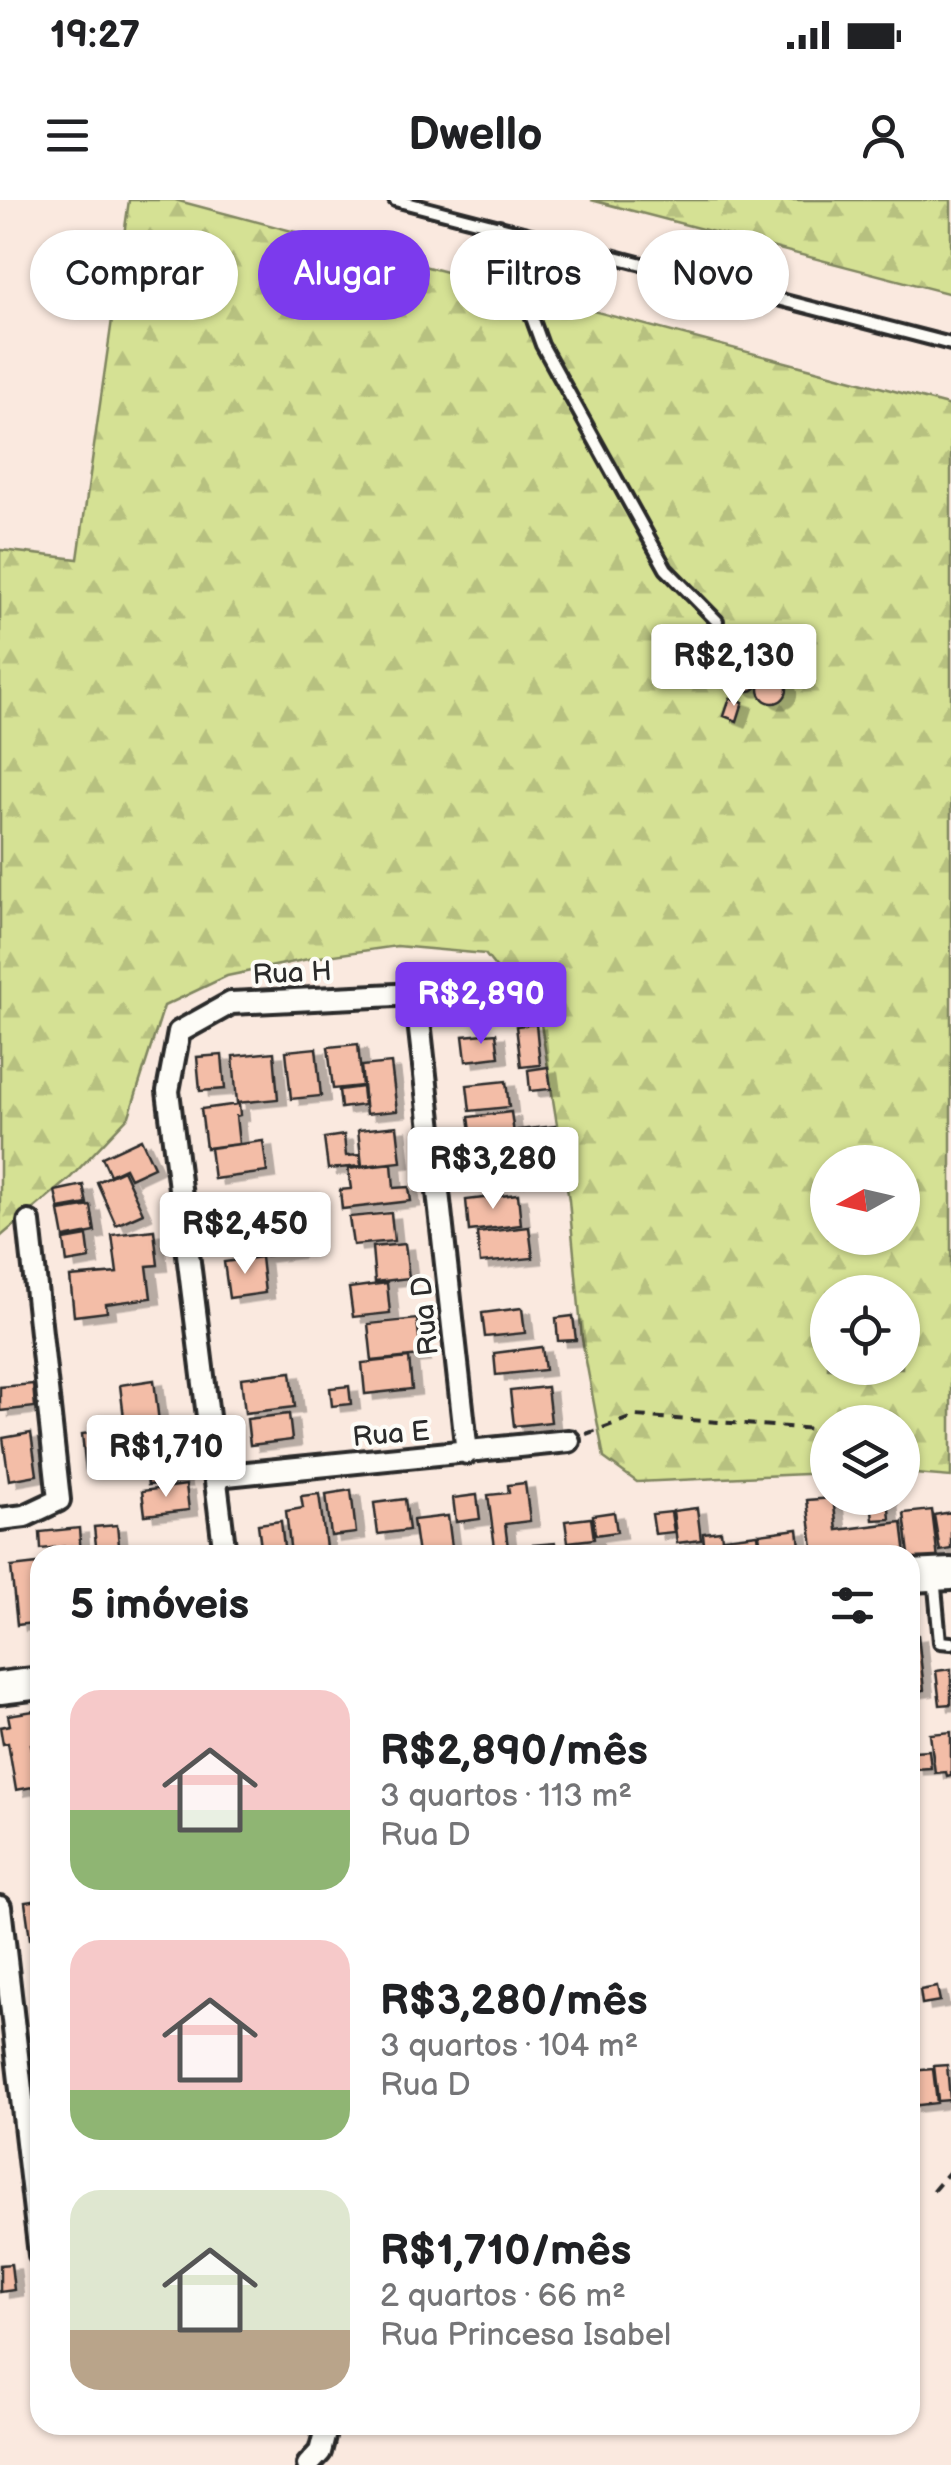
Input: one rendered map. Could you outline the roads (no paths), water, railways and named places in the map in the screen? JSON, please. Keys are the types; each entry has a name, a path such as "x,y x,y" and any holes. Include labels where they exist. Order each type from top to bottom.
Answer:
{"street":[{"name":"Rua H","path":"217,1476 168,1091 178,1032 231,1003 416,994"},
{"name":"Rua D","path":"416,994 467,1453"},
{"path":"0,1519 26,1516 59,1500 30,1222"},
{"name":"Rua E","path":"217,1476 569,1441"},
{"path":"217,1476 225,1545"},
{"path":"0,1688 30,1685"},
{"path":"0,1906 30,2168"},
{"path":"308,2465 320,2452 324,2435"}],"lane":[{"path":"395,200 951,344"},
{"path":"499,226 542,345 561,380 666,568 718,621"},
{"path":"932,1575 940,1642 951,1643"}]}
